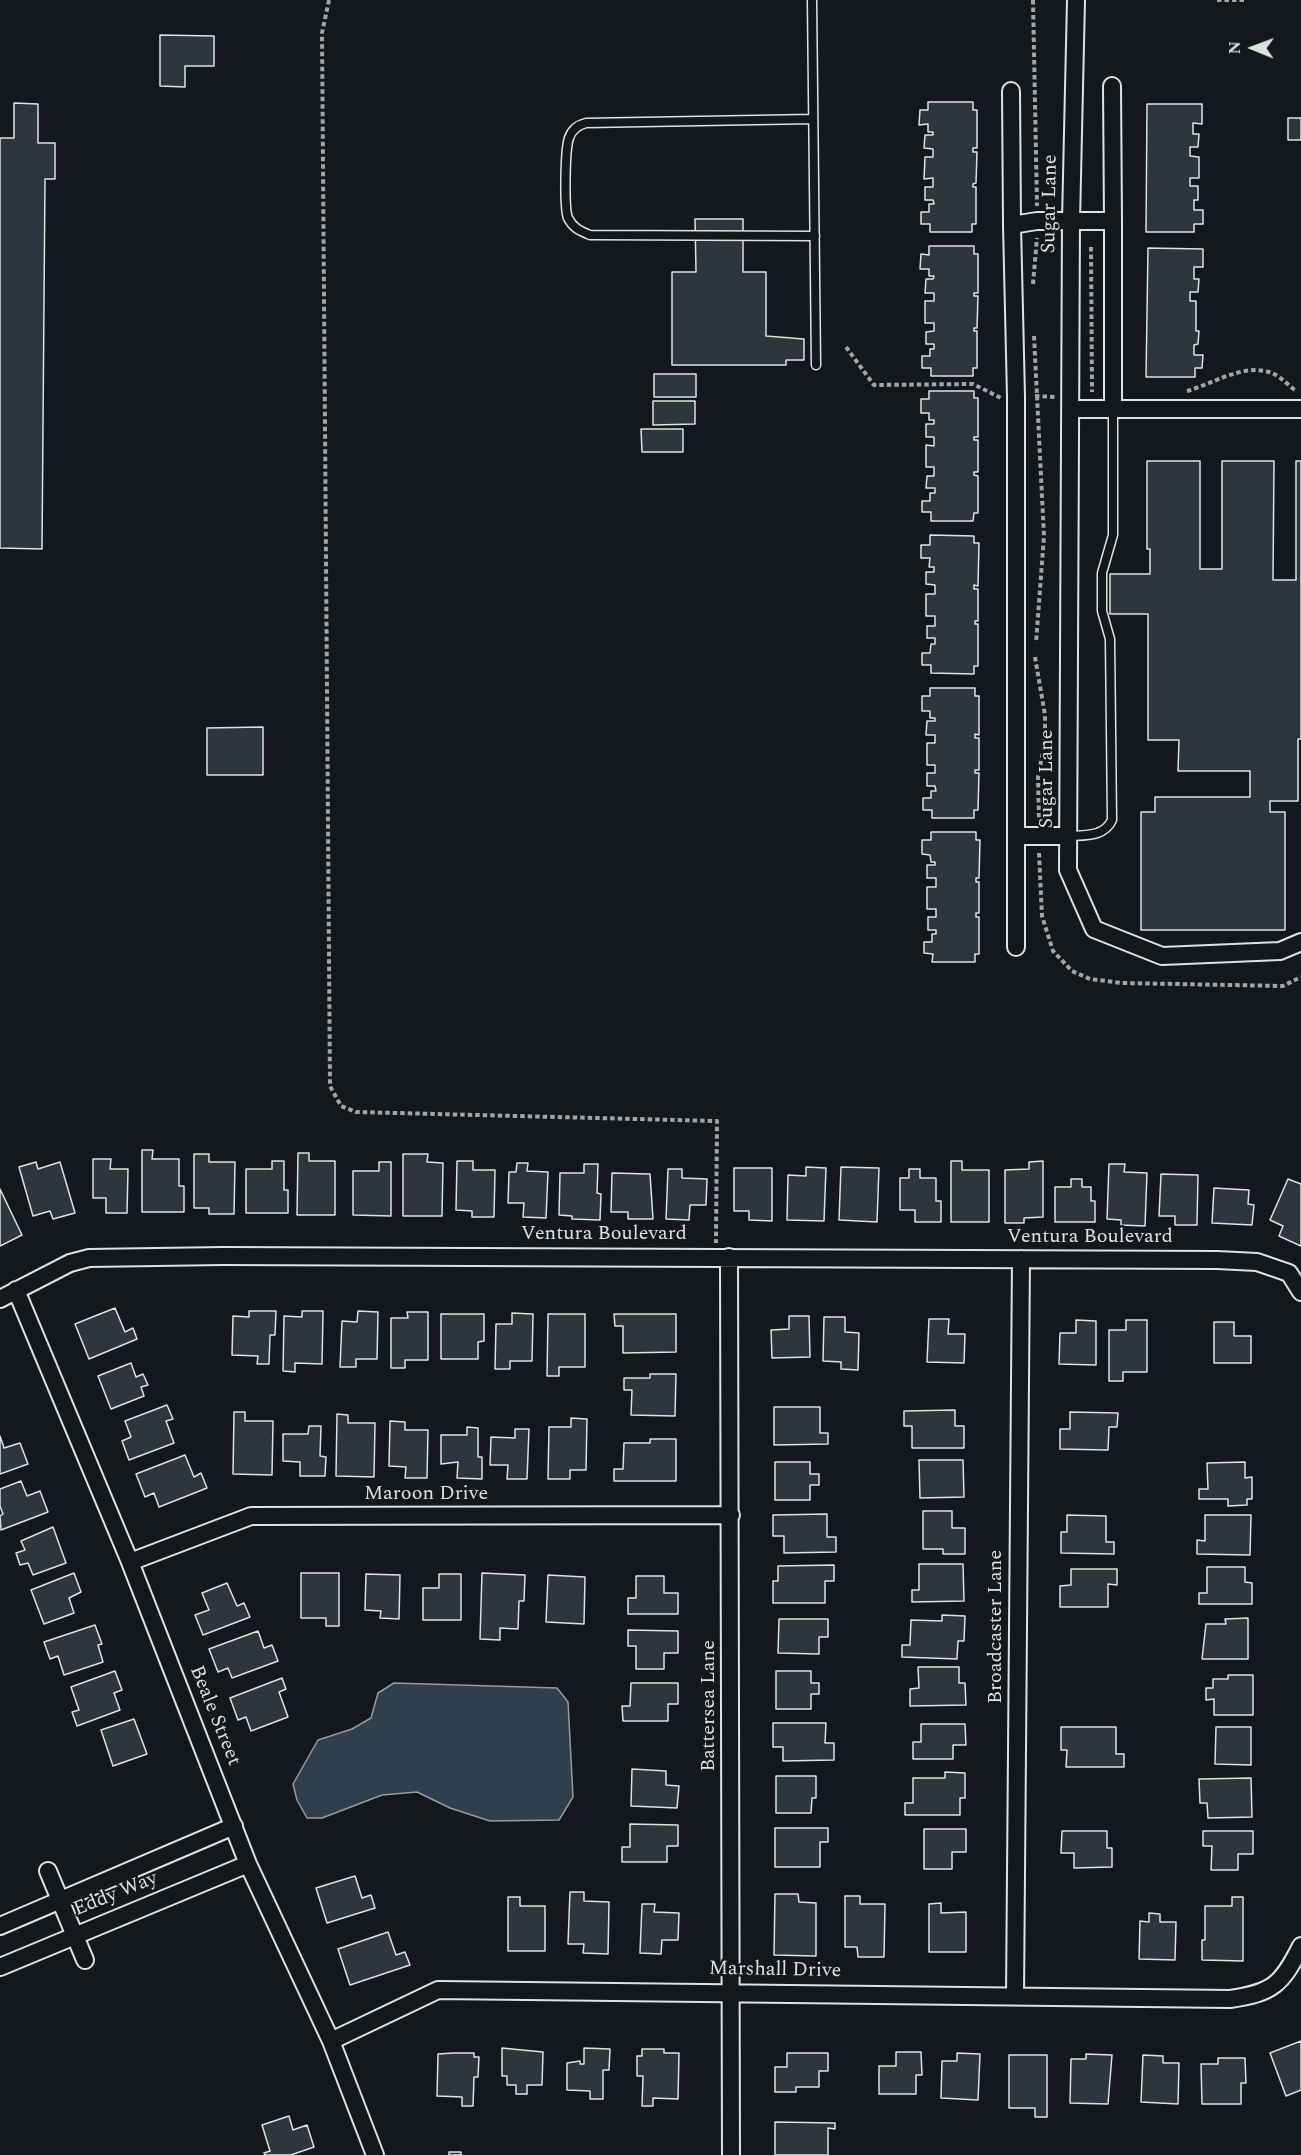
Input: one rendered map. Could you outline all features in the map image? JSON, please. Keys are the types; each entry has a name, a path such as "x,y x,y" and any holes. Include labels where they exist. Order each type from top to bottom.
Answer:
{"street":[{"name":"Sugar Lane","path":"1076,0 1071,221 1068,870 1094,929 1162,956 1280,951 1301,942"},
{"path":"1112,86 1113,410"},
{"path":"1011,91 1016,397 1016,947"},
{"path":"1012,225 1037,221 1113,221"},
{"path":"1070,403 1113,410 1301,409"},
{"path":"1016,836 1069,836"},
{"name":"Ventura Boulevard","path":"0,1299 70,1263 104,1257 1217,1260 1257,1262 1289,1273 1301,1292"},
{"name":"Battersea Lane","path":"723,1257 730,1515 731,2155"},
{"name":"Broadcaster Lane","path":"1015,1996 1021,1259"},
{"name":"Beale Street","path":"16,1290 130,1562 248,1864 331,2041 375,2155"},
{"name":"Maroon Drive","path":"130,1562 251,1516 730,1515"},
{"name":"Eddy Way","path":"0,1926 234,1826"},
{"name":"Eddy Way","path":"0,1967 248,1864"},
{"path":"48,1871 62,1899 85,1960"},
{"name":"Marshall Drive","path":"331,2041 438,1990 732,1991 1230,2000 1260,1995 1287,1974 1301,1946"}],"lane":[{"path":"812,0 816,365"},
{"path":"813,119 578,125 570,136 566,154 567,216 575,229 590,235 815,236"},
{"path":"1069,836 1099,834 1108,828 1112,820 1110,639 1102,611 1102,573 1113,535 1113,410"}],"path":[{"path":"329,0 321,33 330,1086 341,1106 356,1112 717,1121 723,1257"},
{"path":"1032,290 1038,247 1033,0"},
{"path":"1216,0 1247,0"},
{"path":"1034,334 1038,396"},
{"path":"846,347 874,384 973,384 1001,398 1038,396 1070,403"},
{"path":"1183,392 1238,372 1258,370 1274,373 1301,396"}],"water":[{"path":"394,1683 557,1688 568,1702 573,1797 559,1820 490,1821 450,1808 417,1792 382,1795 322,1818 307,1818 297,1800 293,1784 318,1740 352,1729 371,1718 378,1693"}],"building":[{"path":"160,35 214,36 214,66 185,66 185,87 160,86"},
{"path":"928,102 973,102 973,110 977,110 977,148 973,148 973,152 977,152 976,183 973,184 973,187 976,187 976,224 972,224 972,232 930,232 930,224 921,224 921,212 929,212 929,204 934,204 933,200 925,200 925,187 933,187 933,178 924,179 925,157 933,157 933,149 924,148 925,135 933,135 933,132 928,132 928,124 919,125 920,110 928,110"},
{"path":"14,103 38,104 38,143 55,143 55,179 45,179 42,549 0,548 0,138 14,138"},
{"path":"1147,104 1202,104 1202,124 1193,123 1193,134 1199,134 1198,147 1190,147 1190,156 1199,157 1199,178 1190,178 1190,186 1198,186 1198,200 1194,200 1194,210 1203,210 1203,224 1194,224 1194,232 1146,232"},
{"path":"1288,118 1301,118 1301,140 1288,140"},
{"path":"695,219 743,219 743,272 766,272 766,336 804,339 804,360 786,360 786,365 672,365 672,272 696,272"},
{"path":"929,246 974,246 974,254 978,254 978,293 974,293 974,296 978,296 977,328 974,328 974,331 977,331 977,368 973,368 973,376 931,376 931,368 922,368 922,356 930,356 930,349 934,349 934,344 926,344 926,332 934,331 934,323 925,323 925,301 934,301 934,293 925,293 926,279 933,279 934,276 929,276 929,269 920,269 921,254 929,255"},
{"path":"1148,248 1203,249 1203,267 1194,267 1194,279 1199,279 1198,292 1190,292 1190,301 1196,301 1196,331 1199,331 1198,344 1194,345 1194,355 1203,355 1202,368 1195,368 1195,377 1146,377"},
{"path":"654,374 696,374 696,397 654,397"},
{"path":"929,391 974,391 974,398 978,398 978,437 974,437 974,440 978,440 978,472 974,472 974,475 978,476 978,513 974,513 973,521 931,521 931,512 922,512 922,501 930,501 930,493 935,493 935,488 926,488 927,476 934,476 934,467 926,467 926,445 934,446 934,437 926,437 926,424 934,424 934,420 929,420 929,413 921,413 921,399 929,399"},
{"path":"653,401 695,401 695,424 653,425"},
{"path":"641,429 683,429 683,452 642,452"},
{"path":"1147,461 1200,461 1200,569 1222,569 1222,461 1274,461 1273,580 1296,580 1296,461 1301,461 1301,739 1298,739 1298,801 1270,801 1270,812 1285,812 1285,930 1141,930 1141,812 1155,812 1155,797 1250,797 1250,771 1178,771 1179,740 1148,740 1148,614 1110,614 1110,574 1150,574 1150,549 1147,549"},
{"path":"930,535 974,536 974,543 979,543 978,586 974,585 974,589 978,589 978,621 975,621 975,624 978,624 978,666 974,666 974,674 931,673 931,665 922,665 922,653 930,653 931,644 935,644 935,638 927,638 927,626 935,626 935,616 926,616 926,594 935,594 935,585 926,584 926,572 934,572 934,567 929,567 930,558 921,558 921,545 930,545"},
{"path":"930,688 975,688 975,696 979,696 979,735 975,734 975,738 979,738 979,770 975,770 975,773 979,773 978,810 974,810 974,818 932,818 932,810 923,810 923,798 931,798 931,791 936,791 935,786 927,786 927,773 935,773 935,765 927,765 927,743 935,743 935,735 926,735 927,721 935,721 935,718 930,718 930,711 922,711 922,696 930,696"},
{"path":"263,727 263,775 207,775 207,728"},
{"path":"931,832 976,832 976,840 980,840 979,878 976,878 976,882 979,882 979,913 976,913 976,917 979,917 979,954 975,954 975,962 932,962 933,954 924,953 924,942 932,942 932,934 936,934 936,930 928,930 928,917 936,917 936,909 927,909 927,887 936,887 936,878 927,878 927,865 935,865 935,862 931,862 930,855 922,854 922,840 931,840"},
{"path":"142,1150 153,1150 152,1159 179,1159 179,1186 184,1186 184,1212 142,1212"},
{"path":"298,1153 309,1153 309,1161 335,1161 335,1215 297,1215"},
{"path":"194,1154 209,1154 209,1162 235,1162 234,1214 209,1214 209,1208 194,1208"},
{"path":"403,1154 428,1154 427,1162 443,1163 442,1216 403,1216"},
{"path":"93,1159 111,1159 110,1169 128,1169 127,1213 106,1213 106,1198 93,1198"},
{"path":"272,1161 284,1161 284,1190 288,1190 288,1213 246,1213 246,1169 272,1169"},
{"path":"457,1161 473,1161 473,1170 495,1170 494,1217 472,1217 472,1211 456,1210"},
{"path":"951,1161 962,1161 962,1170 989,1170 989,1222 951,1222"},
{"path":"1043,1161 1043,1217 1024,1218 1024,1223 1005,1223 1005,1170 1029,1169 1029,1162"},
{"path":"36,1162 38,1169 60,1162 75,1213 53,1219 50,1211 33,1216 19,1167"},
{"path":"379,1162 391,1162 391,1216 353,1215 353,1171 379,1171"},
{"path":"517,1163 528,1163 527,1171 548,1172 546,1218 523,1217 524,1203 508,1203 509,1172 516,1172"},
{"path":"584,1164 598,1164 597,1193 601,1194 600,1220 572,1219 572,1216 559,1215 560,1173 584,1173"},
{"path":"1109,1164 1125,1164 1124,1172 1147,1173 1145,1226 1121,1225 1121,1220 1107,1219"},
{"path":"806,1167 826,1168 824,1221 787,1220 788,1175 806,1176"},
{"path":"841,1167 879,1168 877,1222 839,1220"},
{"path":"734,1168 772,1168 772,1221 749,1220 749,1211 734,1211"},
{"path":"668,1169 682,1169 682,1178 707,1179 706,1205 690,1205 689,1220 666,1219"},
{"path":"909,1169 920,1169 920,1178 936,1178 936,1201 941,1201 941,1222 915,1222 915,1210 900,1210 900,1178 909,1178"},
{"path":"612,1173 650,1174 653,1219 628,1219 628,1212 611,1212"},
{"path":"1161,1174 1198,1175 1197,1225 1175,1225 1175,1216 1159,1216"},
{"path":"1071,1179 1082,1179 1082,1187 1091,1187 1091,1201 1095,1201 1095,1222 1055,1222 1055,1187 1071,1187"},
{"path":"1288,1179 1301,1184 1301,1246 1279,1236 1283,1226 1270,1220"},
{"path":"1214,1188 1249,1190 1248,1204 1254,1205 1252,1225 1212,1223"},
{"path":"0,1189 22,1235 0,1246"},
{"path":"115,1308 125,1332 133,1328 137,1339 89,1359 75,1324"},
{"path":"249,1311 276,1311 275,1335 270,1335 269,1364 257,1364 258,1356 232,1355 233,1316 249,1317"},
{"path":"302,1311 323,1311 322,1364 295,1363 295,1372 283,1371 284,1316 302,1317"},
{"path":"358,1311 378,1312 377,1359 356,1359 356,1367 340,1367 342,1321 357,1322"},
{"path":"407,1312 428,1312 428,1360 405,1360 405,1368 391,1368 391,1318 408,1318"},
{"path":"512,1313 533,1314 532,1361 510,1361 510,1369 495,1369 496,1324 512,1324"},
{"path":"441,1314 484,1314 484,1341 478,1342 478,1359 441,1359"},
{"path":"548,1314 585,1314 585,1367 559,1367 559,1376 547,1376"},
{"path":"614,1314 676,1314 676,1352 623,1353 623,1326 615,1326"},
{"path":"789,1316 809,1316 810,1357 772,1358 771,1330 789,1329"},
{"path":"824,1317 845,1317 845,1332 859,1333 858,1370 841,1369 841,1362 823,1361"},
{"path":"929,1319 949,1319 948,1334 965,1334 964,1363 927,1362"},
{"path":"1076,1320 1096,1321 1096,1365 1059,1364 1060,1333 1076,1333"},
{"path":"1126,1320 1147,1320 1147,1372 1123,1372 1123,1381 1109,1381 1109,1330 1126,1330"},
{"path":"1214,1322 1234,1322 1234,1336 1251,1336 1251,1363 1214,1363"},
{"path":"131,1363 136,1377 143,1374 148,1385 141,1387 144,1396 111,1409 98,1376"},
{"path":"650,1374 676,1374 675,1416 631,1415 632,1390 624,1390 624,1378 650,1378"},
{"path":"167,1405 173,1419 166,1421 174,1443 129,1460 122,1441 131,1437 125,1421"},
{"path":"774,1407 820,1407 820,1433 828,1433 828,1444 774,1445"},
{"path":"955,1410 955,1426 964,1426 964,1448 912,1448 912,1426 904,1426 904,1411"},
{"path":"234,1412 245,1412 245,1421 273,1421 272,1475 233,1474"},
{"path":"1070,1412 1118,1413 1117,1427 1109,1427 1108,1450 1060,1449 1060,1429 1070,1429"},
{"path":"337,1414 348,1415 348,1423 375,1423 374,1477 336,1476"},
{"path":"571,1418 587,1419 586,1470 570,1470 570,1479 548,1479 549,1427 571,1427"},
{"path":"390,1421 405,1422 405,1430 428,1430 427,1478 405,1478 406,1467 389,1466"},
{"path":"309,1426 321,1426 320,1456 326,1457 325,1476 300,1476 300,1462 283,1461 283,1434 308,1434"},
{"path":"467,1427 478,1428 478,1457 482,1457 482,1479 457,1478 458,1462 441,1464 441,1435 467,1435"},
{"path":"515,1429 529,1429 527,1479 507,1479 508,1465 490,1465 491,1437 515,1438"},
{"path":"0,1436 4,1448 20,1443 28,1464 0,1474"},
{"path":"650,1439 676,1439 676,1481 614,1481 614,1469 623,1469 624,1443 650,1443"},
{"path":"185,1455 194,1477 201,1473 207,1488 159,1507 154,1493 145,1497 136,1474"},
{"path":"919,1460 963,1460 964,1497 920,1498"},
{"path":"775,1462 810,1462 810,1474 819,1474 819,1485 810,1485 810,1500 775,1500"},
{"path":"1245,1462 1245,1478 1252,1477 1252,1499 1247,1499 1247,1505 1228,1506 1228,1499 1199,1499 1199,1489 1208,1489 1207,1463"},
{"path":"21,1481 27,1496 40,1491 48,1512 1,1530 0,1516 3,1514 0,1506 0,1489"},
{"path":"923,1511 952,1511 952,1528 965,1528 965,1554 943,1554 943,1549 923,1549"},
{"path":"827,1514 827,1537 836,1537 836,1552 784,1553 784,1536 773,1536 773,1515"},
{"path":"1067,1515 1106,1516 1106,1542 1114,1542 1114,1554 1061,1553 1061,1532 1067,1532"},
{"path":"1205,1515 1251,1515 1250,1555 1197,1554 1197,1540 1205,1541"},
{"path":"53,1527 66,1563 33,1575 28,1563 20,1565 16,1553 25,1550 21,1541"},
{"path":"919,1564 963,1564 964,1601 912,1602 912,1590 919,1590"},
{"path":"834,1565 834,1581 825,1581 825,1603 773,1603 773,1581 778,1581 778,1566"},
{"path":"1207,1567 1245,1567 1245,1582 1252,1583 1252,1604 1199,1604 1199,1593 1207,1593"},
{"path":"1071,1569 1117,1569 1117,1585 1108,1584 1108,1607 1060,1607 1060,1586 1071,1585"},
{"path":"74,1573 81,1592 69,1598 74,1613 44,1624 31,1590"},
{"path":"301,1573 339,1573 339,1626 326,1626 326,1618 301,1618"},
{"path":"482,1573 525,1575 524,1601 519,1601 518,1629 500,1628 500,1640 480,1639"},
{"path":"366,1574 400,1575 399,1619 380,1618 381,1611 365,1610"},
{"path":"439,1574 461,1574 461,1620 423,1620 423,1588 439,1588"},
{"path":"548,1575 585,1577 584,1624 546,1622"},
{"path":"636,1576 664,1576 664,1593 678,1593 678,1614 628,1614 628,1598 636,1598"},
{"path":"227,1583 237,1606 244,1603 250,1617 203,1635 195,1615 209,1610 202,1593"},
{"path":"942,1615 965,1616 964,1641 958,1641 957,1659 902,1657 902,1645 910,1645 911,1620 942,1621"},
{"path":"1248,1618 1248,1659 1202,1659 1206,1624 1226,1624 1225,1619"},
{"path":"779,1619 828,1619 828,1637 819,1637 819,1654 778,1653"},
{"path":"95,1625 102,1644 98,1645 103,1662 64,1675 58,1656 50,1659 44,1642"},
{"path":"628,1630 678,1631 678,1653 664,1653 664,1669 636,1669 636,1646 628,1646"},
{"path":"258,1631 264,1648 272,1645 278,1661 232,1678 228,1668 218,1672 209,1649"},
{"path":"918,1667 959,1667 959,1683 965,1683 966,1705 910,1706 910,1689 919,1688"},
{"path":"115,1671 122,1690 114,1693 120,1710 77,1726 72,1712 79,1710 71,1687"},
{"path":"776,1671 811,1671 811,1683 819,1683 819,1694 811,1694 811,1709 776,1709"},
{"path":"1228,1675 1253,1675 1253,1715 1214,1715 1214,1699 1206,1700 1206,1688 1213,1688 1213,1679 1228,1679"},
{"path":"282,1678 286,1689 279,1692 288,1717 251,1731 246,1717 238,1720 230,1698"},
{"path":"631,1683 678,1683 678,1704 668,1704 668,1721 623,1721 622,1706 630,1706"},
{"path":"134,1719 147,1754 113,1766 101,1730"},
{"path":"773,1723 826,1723 825,1743 834,1743 834,1760 783,1761 783,1747 773,1747"},
{"path":"921,1724 965,1724 966,1745 953,1745 953,1759 913,1759 913,1742 921,1742"},
{"path":"1061,1727 1116,1727 1116,1754 1124,1754 1124,1767 1066,1767 1067,1750 1061,1750"},
{"path":"1216,1727 1251,1727 1251,1765 1215,1764"},
{"path":"632,1769 666,1771 666,1785 679,1786 677,1808 631,1806"},
{"path":"945,1772 965,1773 965,1798 960,1798 960,1815 905,1815 905,1803 913,1803 913,1778 945,1778"},
{"path":"776,1776 816,1776 816,1798 812,1798 811,1813 776,1813"},
{"path":"1251,1778 1252,1817 1208,1818 1207,1803 1200,1803 1199,1779"},
{"path":"630,1824 678,1825 678,1846 667,1846 667,1862 622,1862 622,1847 630,1847"},
{"path":"775,1828 828,1828 828,1842 820,1842 820,1867 775,1867"},
{"path":"924,1829 966,1829 966,1852 952,1852 952,1869 924,1869"},
{"path":"1062,1831 1107,1831 1107,1848 1112,1848 1112,1867 1074,1868 1074,1853 1061,1853"},
{"path":"1203,1831 1253,1831 1253,1854 1238,1854 1238,1870 1211,1870 1212,1846 1203,1846"},
{"path":"355,1876 362,1898 371,1895 375,1908 327,1923 316,1888"},
{"path":"570,1892 584,1892 584,1901 609,1902 608,1954 583,1953 584,1944 568,1944"},
{"path":"775,1894 798,1894 799,1902 816,1903 816,1956 774,1955"},
{"path":"845,1896 860,1896 860,1904 885,1904 884,1957 858,1957 857,1947 845,1947"},
{"path":"508,1897 520,1897 520,1906 545,1906 545,1951 508,1951"},
{"path":"1232,1897 1243,1897 1243,1961 1202,1960 1202,1940 1205,1940 1205,1906 1232,1906"},
{"path":"941,1903 941,1913 966,1912 966,1952 929,1952 929,1904"},
{"path":"642,1904 655,1904 654,1912 679,1913 678,1940 662,1940 661,1954 640,1953"},
{"path":"1149,1913 1160,1914 1160,1922 1176,1922 1175,1960 1139,1959 1140,1921 1149,1922"},
{"path":"388,1932 396,1955 405,1952 410,1965 350,1985 338,1949"},
{"path":"1301,2041 1301,2090 1286,2096 1270,2053"},
{"path":"502,2048 543,2052 542,2085 527,2085 527,2094 516,2094 516,2085 507,2085 507,2076 502,2076"},
{"path":"584,2048 610,2049 609,2070 603,2070 603,2099 590,2099 590,2091 567,2090 567,2063 580,2061 580,2064 584,2064"},
{"path":"642,2049 664,2049 664,2053 679,2053 678,2099 653,2098 653,2106 642,2106 643,2076 637,2076 637,2056 642,2056"},
{"path":"896,2052 921,2052 922,2075 916,2075 916,2094 879,2094 879,2066 896,2066"},
{"path":"474,2053 474,2057 479,2057 478,2077 474,2077 473,2106 462,2106 462,2097 437,2096 438,2054"},
{"path":"787,2053 828,2053 828,2071 819,2071 819,2087 796,2087 796,2092 775,2092 775,2067 787,2067"},
{"path":"957,2053 980,2054 978,2100 941,2098 942,2061 957,2061"},
{"path":"1086,2054 1112,2055 1108,2104 1070,2103 1071,2059 1086,2059"},
{"path":"1009,2055 1047,2055 1047,2117 1035,2117 1035,2108 1009,2108"},
{"path":"1143,2055 1163,2056 1163,2063 1179,2063 1178,2104 1141,2102"},
{"path":"1218,2058 1245,2058 1246,2083 1241,2083 1241,2104 1202,2104 1201,2064 1218,2064"},
{"path":"289,2116 293,2130 307,2125 314,2147 291,2155 265,2155 264,2153 270,2151 262,2125"},
{"path":"775,2122 835,2123 835,2129 828,2128 828,2155 775,2155"},
{"path":"449,2152 461,2152 461,2155 449,2155"}]}
